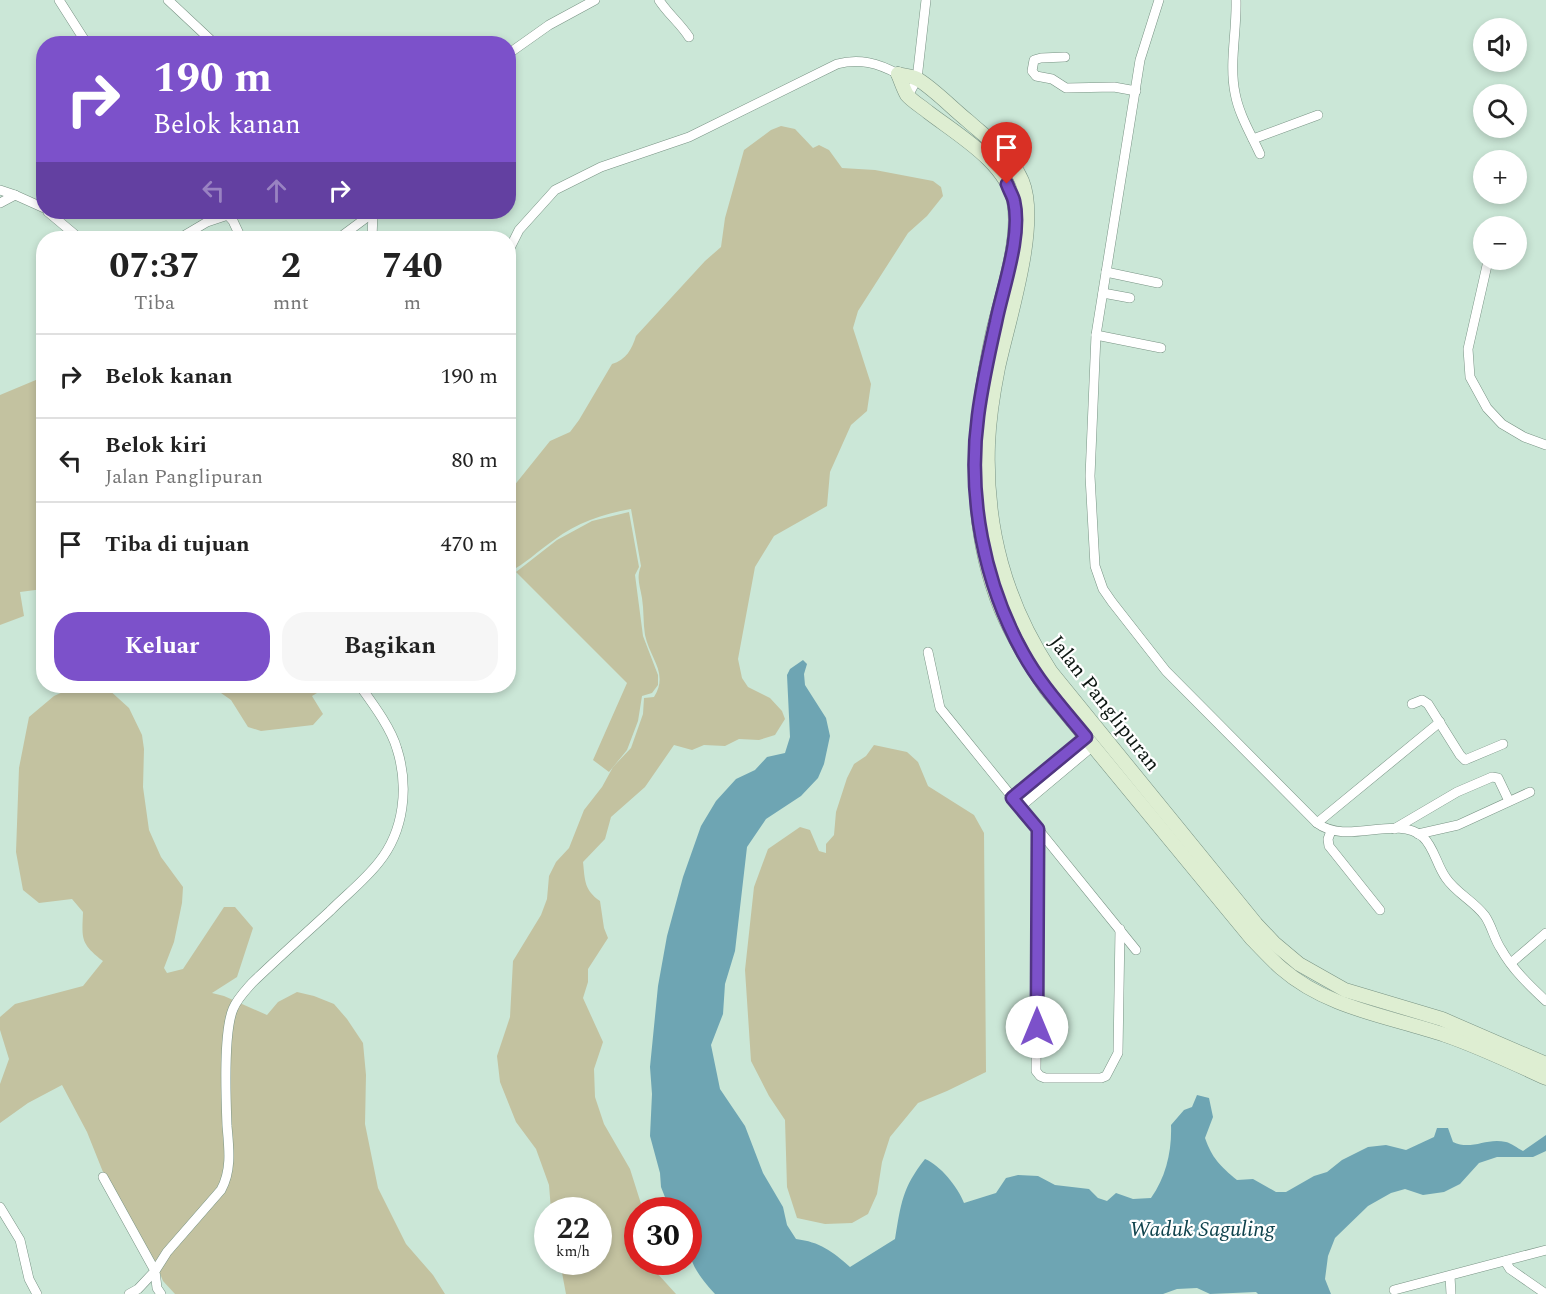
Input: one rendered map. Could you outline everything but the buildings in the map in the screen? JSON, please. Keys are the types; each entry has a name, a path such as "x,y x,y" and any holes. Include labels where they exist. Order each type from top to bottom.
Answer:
{"main road":[{"name":"Jalan Panglipuran","path":"897,74 918,79 998,147 1013,165 1022,183 1028,204 1026,235 978,416 975,479 986,558 993,586 1024,654 1046,688 1185,848 1274,943 1299,964 1345,990 1442,1019 1546,1064"},
{"name":"Jalan Panglipuran","path":"897,74 908,96 994,164 1007,184 1014,201 1015,228 992,367 988,484 1000,562 1018,617 1035,648 1252,939 1282,969 1309,987 1354,1008 1457,1040 1546,1078"}],"street":[{"path":"59,0 82,36"},
{"path":"168,0 206,36"},
{"path":"516,48 549,25 595,0"},
{"path":"659,0 669,15 680,22 689,37"},
{"path":"908,96 918,79 926,0"},
{"path":"1159,0 1140,60 1096,335 1090,503 1095,566 1103,590 1136,635 1166,670 1317,823 1331,831 1394,829 1418,834 1458,825 1530,792"},
{"path":"1236,0 1234,84 1238,106 1260,154"},
{"path":"1065,57 1034,60 1032,71 1036,76 1052,79 1066,88 1114,87 1136,91"},
{"path":"516,236 555,190 601,167 689,137 837,64 850,60 866,62 885,67 897,74"},
{"path":"1253,139 1318,115"},
{"path":"0,190 36,204"},
{"path":"0,204 15,195"},
{"path":"56,219 71,231"},
{"path":"192,231 213,219"},
{"path":"348,231 364,219"},
{"path":"1486,270 1468,349 1470,377 1487,408 1502,424 1524,437 1546,445"},
{"path":"1107,272 1158,283"},
{"path":"1103,293 1130,298"},
{"path":"1096,335 1161,348"},
{"path":"928,652 940,708 1136,950"},
{"path":"129,1294 138,1289 155,1271 167,1252 227,1180 230,1158 226,1108 228,1036 233,1010 241,996 252,983 361,882 387,851 400,820 404,800 404,777 397,747 365,693"},
{"path":"1412,704 1425,701 1465,760 1503,744"},
{"path":"1317,823 1440,722"},
{"path":"1012,798 1090,741"},
{"path":"1019,808 1090,741"},
{"path":"1394,829 1457,792 1492,777 1498,778 1509,801"},
{"path":"1038,829 1036,1071 1040,1076 1046,1078 1101,1078 1106,1076 1118,1053 1120,929"},
{"path":"1331,831 1328,839 1329,846 1380,910"},
{"path":"1418,834 1429,845 1446,878 1485,916 1502,951 1511,963 1546,1001"},
{"path":"1511,963 1546,933"},
{"path":"103,1177 155,1271 157,1288 161,1294"},
{"path":"0,1207 20,1240 28,1279 37,1294"},
{"path":"1394,1290 1546,1250"},
{"path":"1505,1261 1510,1269 1546,1294"},
{"path":"1450,1275 1451,1294"}],"green space":[{"path":"781,126 795,129 813,148 819,145 829,150 842,168 875,170 933,181 941,187 943,196 927,216 908,233 858,311 853,328 871,384 867,411 851,425 830,472 827,506 774,536 755,567 738,659 742,678 748,687 770,698 782,711 785,719 775,735 759,740 739,739 725,746 704,745 692,750 674,745 645,787 611,817 605,839 583,862 588,889 600,901 608,938 588,969 588,982 583,998 603,1042 594,1069 595,1097 604,1124 630,1169 639,1197 624,1197 624,1275 659,1275 676,1294 566,1294 562,1275 612,1275 612,1197 550,1197 549,1185 536,1149 516,1122 500,1082 497,1056 510,1017 513,961 541,915 547,899 549,876 556,862 569,848 584,810 602,787 613,767 631,748 643,714 644,698 654,697 660,681 645,635 639,578 641,566 631,509 600,517 571,529 516,568 516,483 550,441 570,432 612,364 625,357 636,336 705,261 721,247 725,218 744,150 771,130"},
{"path":"36,380 36,590 20,592 24,616 0,625 0,395"},
{"path":"629,512 639,567 635,575 643,636 658,675 658,685 652,693 642,696 638,721 627,750 609,772 593,760 627,683 516,572 557,540 592,521"},
{"path":"61,693 112,693 129,708 142,735 143,787 149,830 161,857 183,887 174,942 164,968 167,973 183,969 224,907 235,907 253,928 237,977 212,993 267,1015 278,1002 297,992 314,996 334,1004 363,1043 366,1075 365,1124 378,1188 406,1244 433,1275 445,1294 175,1294 163,1281 157,1266 103,1172 87,1132 62,1085 28,1103 0,1123 0,1084 9,1059 0,1030 0,1017 15,1004 83,986 103,961 86,945 83,935 83,912 72,899 39,903 23,890 16,852 19,768 29,717"},
{"path":"221,693 317,693 312,696 323,714 313,725 261,731 248,727 231,700"},
{"path":"874,745 907,752 918,762 928,786 974,815 984,833 986,1072 918,1103 890,1137 882,1162 877,1194 868,1214 852,1223 825,1224 797,1218 787,1187 785,1120 769,1096 751,1061 745,970 754,887 768,849 800,827 810,830 819,851 826,853 826,844 834,835 836,812 847,778 854,764 866,756"}],"water":[{"name":"Waduk Saguling","path":"803,660 807,664 804,674 805,685 826,718 830,736 824,764 818,778 801,796 766,819 747,847 735,951 725,984 723,1014 711,1045 720,1089 745,1126 763,1173 783,1207 787,1225 796,1239 812,1242 825,1248 850,1267 895,1239 907,1188 925,1159 937,1166 948,1177 964,1203 996,1193 1006,1178 1018,1175 1038,1176 1055,1185 1089,1189 1098,1198 1107,1201 1116,1193 1133,1199 1151,1198 1161,1181 1167,1163 1171,1125 1184,1110 1192,1107 1197,1095 1209,1098 1213,1117 1205,1138 1217,1161 1237,1180 1253,1179 1276,1192 1286,1192 1314,1176 1327,1172 1342,1160 1368,1147 1386,1145 1406,1150 1434,1137 1437,1128 1448,1128 1453,1142 1460,1144 1473,1145 1499,1141 1523,1151 1546,1135 1546,1151 1533,1157 1497,1157 1479,1163 1460,1184 1444,1192 1423,1195 1405,1189 1391,1193 1368,1206 1335,1238 1328,1256 1325,1279 1331,1294 1258,1294 1256,1292 1210,1294 1197,1288 1177,1289 1163,1294 715,1294 699,1275 702,1275 702,1197 665,1197 650,1136 652,1094 650,1067 658,986 667,936 683,877 701,826 716,801 736,779 755,770 767,757 785,753 790,737 787,675 790,669"}],"route":[{"path":"1007,184 1014,201 1015,228 986,365 978,416 975,479 979,517 993,586 1008,623 1024,654 1046,688 1086,737 1012,798 1038,829 1037,1027"}]}
